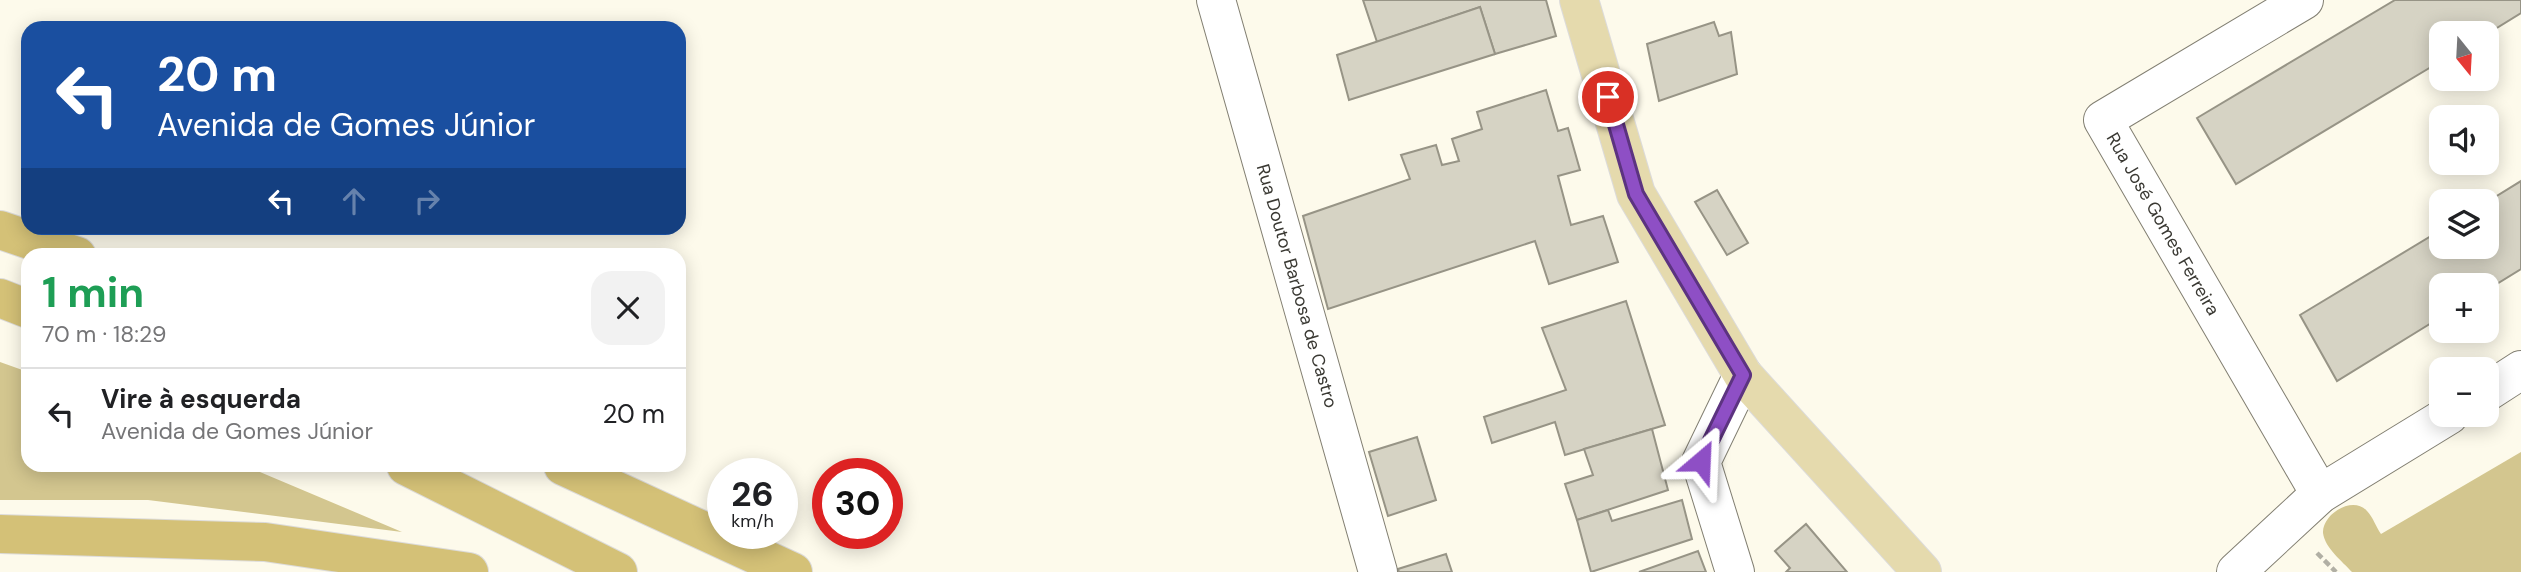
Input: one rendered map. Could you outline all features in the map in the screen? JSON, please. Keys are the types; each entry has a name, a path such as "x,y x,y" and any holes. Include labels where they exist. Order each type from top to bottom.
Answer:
{"highway":[{"path":"0,230 53,248"},
{"path":"0,298 21,306"},
{"path":"418,472 618,572"},
{"path":"576,472 793,572"},
{"path":"0,534 265,542 469,572"}],"main road":[{"path":"1579,0 1636,194 1743,375 1922,572"}],"street":[{"name":"Rua Doutor Barbosa de Castro","path":"1216,0 1378,572"},
{"name":"Rua José Gomes Ferreira","path":"2304,0 2103,120 2320,494"},
{"path":"2499,384 2521,370"},
{"path":"1735,572 1701,461 1743,375"},
{"path":"2236,572 2320,494 2429,427"}],"shaded area":[{"path":"0,362 21,370 21,472 260,472 402,532 148,500 0,500"},
{"path":"2521,452 2521,572 2352,572 2324,539 2327,519 2339,509 2354,505 2361,507 2369,513 2381,534"}],"building":[{"path":"1363,0 1546,0 1556,36 1495,54 1480,7 1377,42"},
{"path":"2395,0 2521,0 2521,13 2499,27 2499,21 2429,21 2429,68 2236,184 2197,118"},
{"path":"1480,7 1495,54 1349,100 1337,55"},
{"path":"1714,22 1719,36 1731,32 1737,74 1659,101 1647,44"},
{"path":"1546,90 1558,131 1568,128 1580,170 1558,176 1571,225 1603,216 1618,262 1549,284 1535,241 1328,309 1303,216 1410,179 1401,155 1436,145 1442,165 1459,161 1452,139 1482,129 1477,112"},
{"path":"2521,181 2521,269 2499,283 2499,273 2429,273 2429,324 2337,381 2300,315 2429,237 2429,259 2499,259 2499,195"},
{"path":"1717,190 1748,243 1727,255 1695,202"},
{"path":"1626,301 1665,425 1565,455 1555,422 1492,443 1484,417 1566,390 1542,328"},
{"path":"1652,429 1668,490 1577,520 1565,484 1593,475 1584,449"},
{"path":"1417,437 1436,500 1388,516 1369,452"},
{"path":"1682,500 1692,539 1591,572 1577,520 1608,510 1612,521"},
{"path":"1806,524 1847,572 1786,572 1790,568 1775,551"},
{"path":"1698,551 1706,572 1639,572"},
{"path":"1446,554 1452,572 1399,572 1398,569"}],"route":[{"path":"1608,97 1636,194 1743,375 1701,461"}]}
